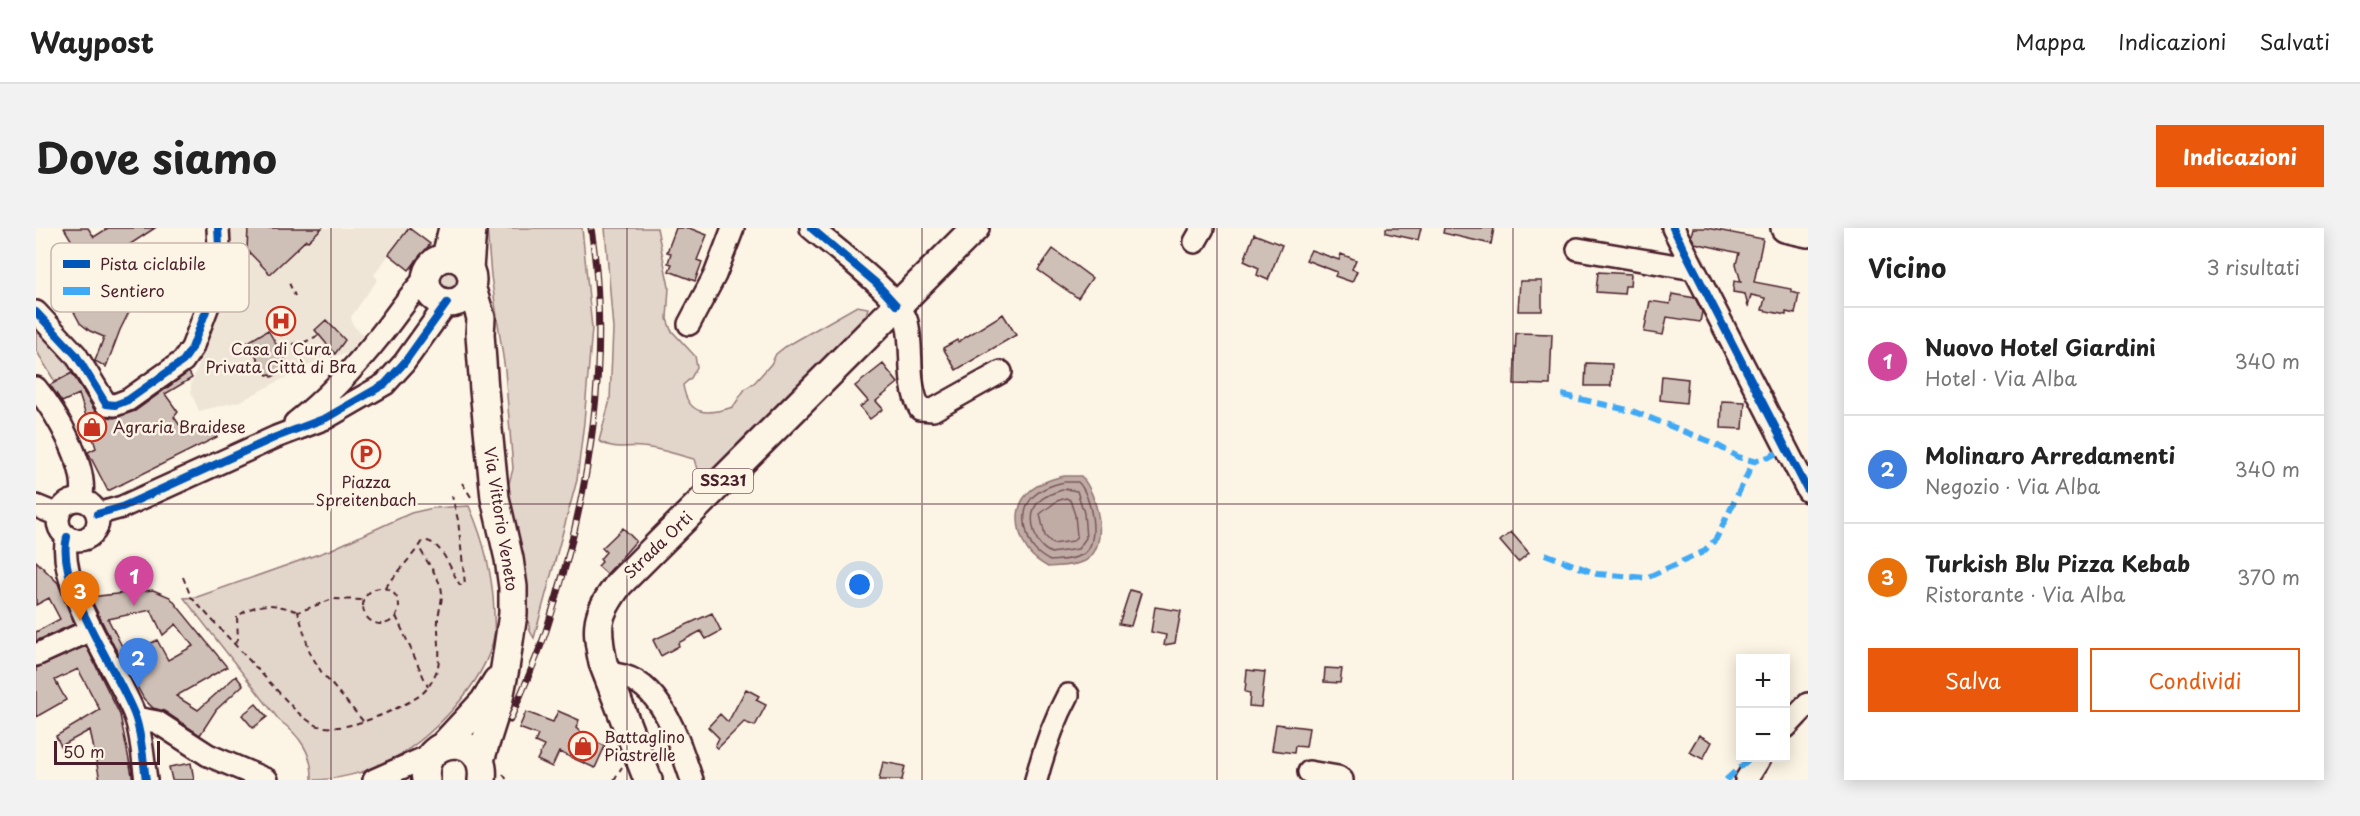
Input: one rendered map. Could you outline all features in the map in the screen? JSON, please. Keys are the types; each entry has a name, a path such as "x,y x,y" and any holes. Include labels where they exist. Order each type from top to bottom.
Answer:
{"main road":[{"path":"453,228 458,283"},
{"path":"458,283 472,228"},
{"name":"Strada Orti","path":"648,780 607,674 599,642 598,622 603,606 619,584 975,228"},
{"path":"1785,228 1808,233"},
{"path":"427,277 433,264 458,283"},
{"name":"Via Vittorio Veneto","path":"458,283 480,334 495,498 513,587 513,614 505,668 484,772"},
{"name":"Via Vittorio Veneto","path":"431,764 484,702 505,668"},
{"path":"431,764 460,745 476,753 484,772"}],"street":[{"path":"219,228 219,243"},
{"path":"689,324 715,275 733,228"},
{"path":"811,228 876,284 897,305 907,320 914,393 920,409 933,410 1001,372"},
{"path":"1673,228 1808,491"},
{"path":"1578,249 1694,269"},
{"path":"276,437 318,405 379,337 411,294 427,277"},
{"path":"97,514 122,507 276,437 326,418 385,384 404,363 458,283"},
{"path":"36,312 76,355 106,404 115,405 128,400 183,361 192,348 206,312"},
{"path":"36,383 79,462 84,482 81,500"},
{"path":"81,500 91,504 97,514 97,526 90,536 79,540 67,537 59,527 58,515 69,501 81,500"},
{"path":"36,506 58,515"},
{"path":"67,537 65,551 75,595 136,718 146,780"},
{"path":"36,655 91,630"},
{"path":"607,674 617,674 634,680 654,697 673,727 692,780"},
{"path":"1036,780 1054,720 1068,695"},
{"path":"1790,722 1808,704"},
{"path":"136,718 157,722 208,755 267,780"},
{"path":"1746,780 1757,762"},
{"path":"374,780 431,764"},
{"path":"392,780 431,764"},
{"path":"1309,772 1338,777 1342,780"}],"path":[{"path":"289,283 295,296"},
{"path":"293,344 319,335"},
{"path":"462,483 473,501"},
{"path":"385,588 397,598 399,604 396,616 381,624 370,621 364,611 364,600 371,590 385,588 423,541 429,540 436,544 460,585 465,584 458,520 452,496"},
{"path":"183,577 191,597 297,711 312,723 323,728 349,727 419,696 428,687 437,668 440,640 438,620 442,591 436,573 419,548"},
{"path":"234,643 238,639 237,617 246,609 264,604 280,605 298,612 333,599 364,600"},
{"path":"298,612 310,653 322,673 363,721"},
{"path":"396,616 428,687"}],"shaded area":[{"name":"Casa di Cura Privata Città di Bra","path":"222,228 409,228 374,275 378,279 351,317 353,325 363,335 349,354 324,356 241,401 199,411 191,392 191,384 203,354 212,312 249,312 249,243 220,243"},
{"path":"487,228 582,228 592,328 584,422 577,480 534,638 530,631 507,490 513,469 505,370 491,276"},
{"path":"605,228 657,228 669,287 667,319 671,330 695,356 697,367 691,378 683,385 689,403 700,411 708,412 733,407 745,389 755,382 771,364 776,354 857,306 868,308 865,319 717,469 708,473 697,469 694,459 662,450 616,447 605,444 599,441 610,400 613,329"},
{"path":"449,267 458,271 462,280 458,289 449,293 440,289 436,280 440,271"},
{"path":"36,323 76,370 55,382 36,350"},
{"path":"469,506 487,558 493,599 494,636 480,673 453,709 420,740 403,752 379,766 360,773 312,780 310,761 298,738 279,720 184,598 197,597 330,550 411,513 433,508"}],"water":[{"path":"1064,476 1081,476 1092,494 1099,519 1098,544 1093,554 1081,563 1048,567 1033,557 1024,544 1018,521 1019,510 1022,501 1034,488"}],"building":[{"path":"64,228 88,228 94,237 108,228 155,228 132,243 73,243"},
{"path":"248,228 322,228 270,274 249,252"},
{"path":"409,228 430,244 409,270 389,254"},
{"path":"676,228 689,228 707,235 697,260 702,262 695,281 669,271 672,264 668,263 671,253 667,252"},
{"path":"1386,228 1421,228 1418,240 1386,233"},
{"path":"1444,228 1494,228 1491,244 1443,233"},
{"path":"1693,228 1707,228 1763,239 1754,282 1791,289 1791,292 1799,294 1795,314 1786,312 1786,315 1762,310 1765,298 1751,295 1748,307 1745,294 1733,292 1734,281 1741,282 1736,264 1739,253 1695,243 1691,236"},
{"path":"1254,234 1282,245 1268,280 1257,275 1259,268 1244,261"},
{"path":"1053,249 1092,278 1078,298 1038,270"},
{"path":"1311,250 1339,260 1341,254 1356,260 1352,269 1357,271 1352,282 1335,276 1337,272 1306,260"},
{"path":"1598,272 1631,274 1630,286 1625,286 1624,294 1596,292"},
{"path":"1520,281 1542,281 1542,311 1518,311"},
{"path":"1672,294 1695,298 1702,312 1700,322 1667,317 1663,335 1644,332 1650,301 1670,304"},
{"path":"74,312 129,312 106,367 95,361 104,337 90,331 80,323"},
{"path":"1003,314 1016,335 956,370 943,348 957,340 958,342"},
{"path":"326,320 345,340 335,354 315,330"},
{"path":"268,330 289,367 272,377 270,374 267,375 248,342"},
{"path":"1516,333 1552,334 1550,385 1514,384"},
{"path":"1586,363 1612,364 1611,386 1585,386"},
{"path":"883,364 898,383 876,401 883,409 870,419 860,407 868,401 855,386"},
{"path":"189,372 192,378 165,394 178,412 174,417 183,430 191,432 202,426 205,431 212,428 217,437 108,491 88,452 96,448 79,394 62,402 50,385 72,373 95,411 100,415 114,418 135,411"},
{"path":"1662,376 1688,379 1686,403 1660,400"},
{"path":"1722,401 1745,402 1743,429 1721,428"},
{"path":"623,528 636,541 607,574 598,566 606,552 602,548"},
{"path":"1511,532 1529,553 1518,562 1500,541"},
{"path":"36,561 58,583 74,624 36,641 36,632 60,619 49,598 36,605"},
{"path":"153,590 170,597 227,667 176,696 198,710 236,676 243,685 216,710 200,735 164,711 153,708 144,699 90,597","holes":["151,610 163,635 176,624 193,646 168,660 157,640 127,656 108,619"]},
{"path":"1130,590 1141,593 1131,626 1119,624"},
{"path":"1155,607 1181,611 1175,643 1164,645 1166,635 1151,632"},
{"path":"712,613 721,631 706,639 701,631 678,643 679,646 661,656 653,640"},
{"path":"86,646 120,715 133,780 100,780 90,730 61,746 56,736 100,710 78,669 55,680 66,700 36,717 36,668"},
{"path":"1325,668 1342,669 1340,683 1324,682"},
{"path":"1247,670 1265,672 1261,707 1249,706 1250,693 1245,692"},
{"path":"746,689 759,696 756,700 766,705 755,726 744,722 718,748 715,746 719,738 708,727 720,714 728,722"},
{"path":"256,704 267,717 253,728 242,715"},
{"path":"558,711 579,720 576,728 587,738 605,746 595,768 559,752 552,767 537,760 544,746 535,742 538,735 519,728 526,712 553,722"},
{"path":"1276,724 1309,728 1306,747 1295,746 1294,753 1272,750"},
{"path":"1699,735 1712,742 1703,759 1689,752"},
{"path":"883,762 905,766 902,780 879,780"},
{"path":"191,763 194,780 172,780 169,767"}],"railway":[{"path":"510,720 546,631 574,533 584,483 592,432 599,330 597,279 591,228"}],"marked path":[{"path":"1562,395 1632,411 1711,442 1738,457 1754,461 1769,457 1786,448"},
{"path":"1545,554 1597,574 1646,578 1703,552 1716,539 1754,461"},
{"path":"1726,780 1746,762"}],"cycle path":[{"path":"218,228 219,243"},
{"path":"811,228 876,283 896,305"},
{"path":"1673,228 1808,491"},
{"path":"97,514 122,507 276,437 326,418 385,384 404,363 447,303"},
{"path":"36,312 76,355 106,404 115,405 128,400 183,361 192,348 206,312"},
{"path":"67,537 66,557 70,579 90,627 135,716 141,739 146,780"}],"place":[{"name":"Casa di Cura Privata Città di Bra","path":"281,321"},
{"name":"Agraria Braidese","path":"92,427"},
{"name":"Piazza Spreitenbach","path":"366,454"},
{"name":"Nuovo Hotel Giardini","path":"134,606"},
{"name":"Turkish Blu Pizza Kebab","path":"80,621"},
{"name":"Molinaro Arredamenti","path":"138,688"},
{"name":"Battaglino Piastrelle","path":"583,746"}]}
